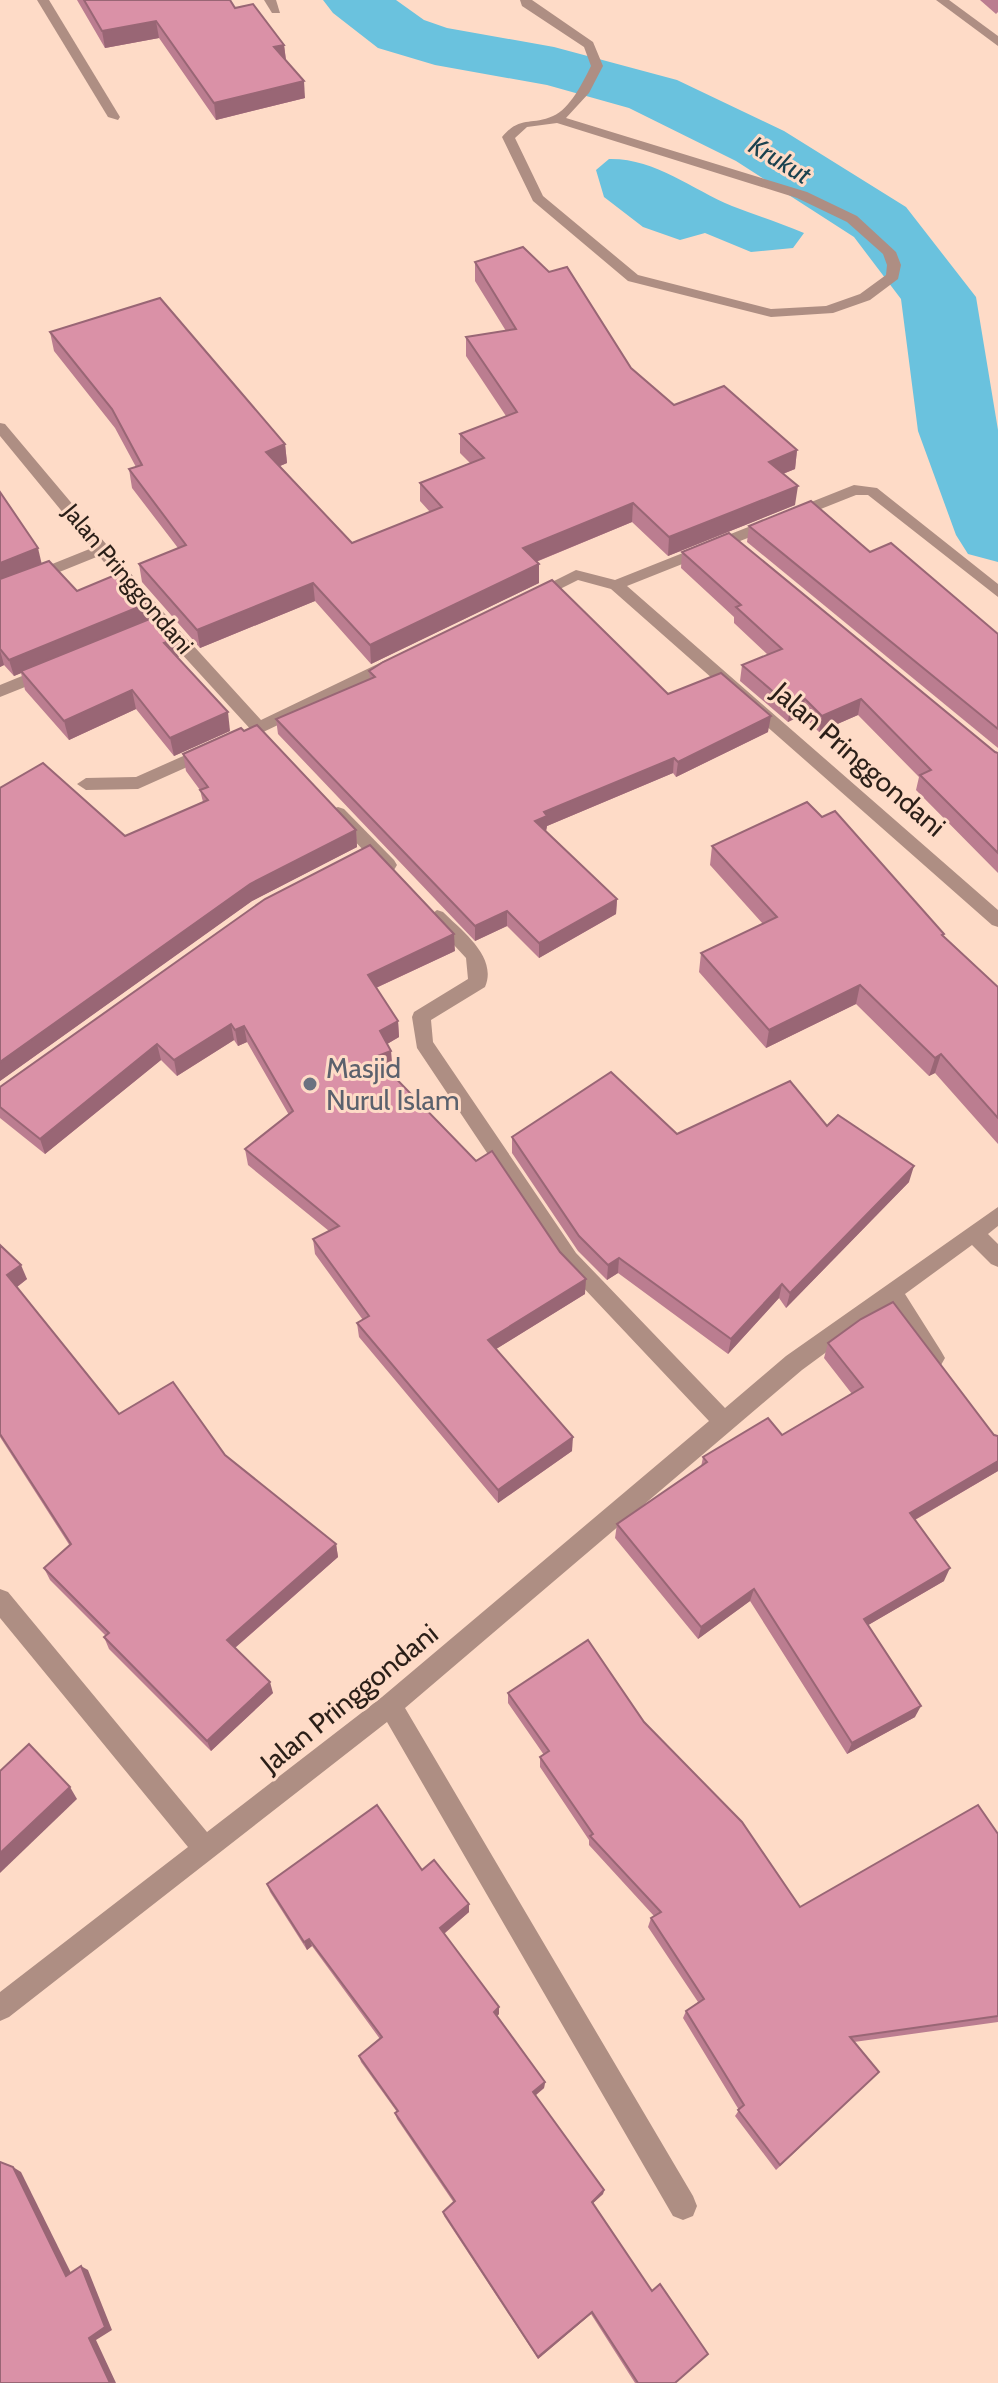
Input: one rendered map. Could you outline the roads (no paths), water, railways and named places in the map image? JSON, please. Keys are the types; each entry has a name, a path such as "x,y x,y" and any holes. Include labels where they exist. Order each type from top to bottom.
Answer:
{"street":[{"path":"43,0 114,117"},
{"path":"526,0 526,4 589,45 597,66 585,90 558,119 523,124 508,137 538,198 633,278 771,313 828,310 865,297 893,276 894,265 889,252 852,219 802,195 558,119"},
{"path":"942,0 998,42"},
{"name":"Jalan Pringgondani","path":"0,427 103,549 157,627 258,733 403,658"},
{"path":"616,585 738,545 854,490 872,491 998,592"},
{"path":"0,591 103,549"},
{"name":"Jalan Pringgondani","path":"518,603 576,575 616,585 998,920"},
{"path":"0,691 68,663"},
{"path":"86,784 138,783 219,746"},
{"path":"321,794 403,881"},
{"path":"353,859 372,850"},
{"path":"424,903 475,956 478,982 421,1017 424,1043 569,1259 725,1423"},
{"name":"Jalan Pringgondani","path":"0,2008 390,1705 794,1363 998,1215"},
{"path":"974,1233 998,1258"},
{"path":"891,1291 923,1343 951,1380"},
{"path":"0,1600 206,1850"},
{"path":"390,1705 683,2206"}],"water":[{"path":"609,159 626,160 657,169 732,206 804,233 793,248 751,252 705,233 680,240 643,227 604,197 596,170"}],"waterway":[{"name":"Krukut","path":"355,0 401,34 435,45 554,67 653,94 760,146 880,222 938,297 958,431 998,535"}],"place":[{"name":"Masjid Nurul Islam","path":"310,1084"}]}
